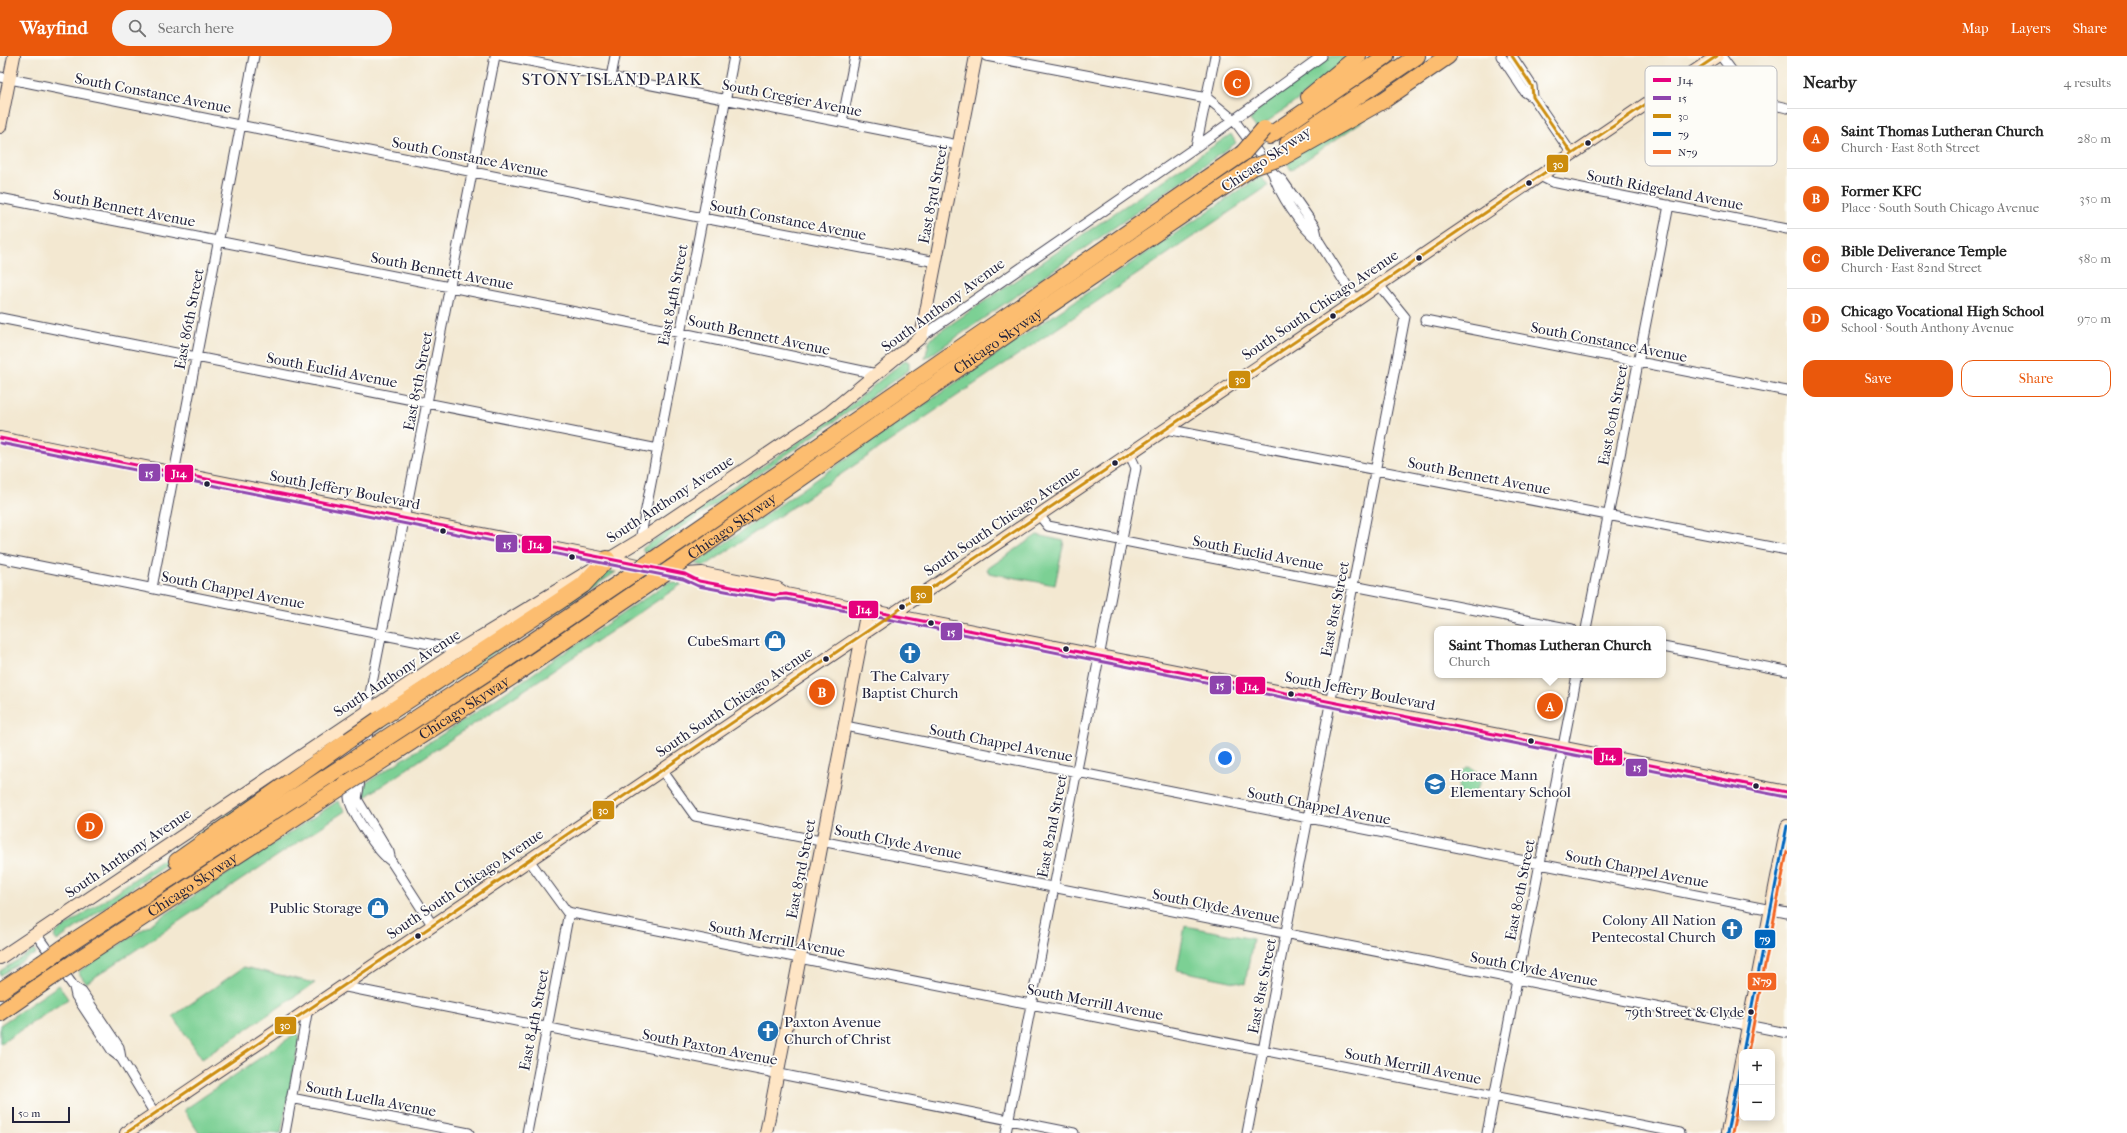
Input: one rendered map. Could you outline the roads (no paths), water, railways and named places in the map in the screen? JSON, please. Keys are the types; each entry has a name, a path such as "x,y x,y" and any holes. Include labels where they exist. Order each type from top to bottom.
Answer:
{"highway":[{"path":"1266,132 1358,56"},
{"name":"Chicago Skyway","path":"0,991 96,926 501,663 659,556 1243,153 1266,132 1386,56"},
{"name":"Chicago Skyway","path":"0,1013 73,963 513,676 654,580 683,567 923,394 1253,167 1281,153 1417,56"},
{"path":"1281,153 1384,100 1448,56"},
{"path":"96,926 112,906 349,740 373,715 562,599 594,574 606,559"}],"main road":[{"path":"0,127 5,78 14,56"},
{"name":"East 83rd Street","path":"921,337 976,56"},
{"name":"South South Chicago Avenue","path":"1702,66 1717,56"},
{"name":"South South Chicago Avenue","path":"126,1133 308,1008 1130,455 1166,429 1645,105"},
{"name":"South Anthony Avenue","path":"0,958 373,715 459,650 606,559 640,540 830,412 921,337"},
{"name":"South Jeffery Boulevard","path":"0,438 606,559 683,567 699,581 775,595 786,594 1787,792"},
{"name":"East 83rd Street","path":"766,1133 868,610"},
{"path":"1744,1049 1787,826"},
{"path":"1727,1133 1739,1071"}],"street":[{"name":"East 86th Street","path":"152,588 254,56"},
{"name":"East 85th Street","path":"432,926 391,861 389,852 357,799 370,717 373,715 382,634 406,519 495,56"},
{"name":"South Cregier Avenue","path":"503,56 958,145"},
{"path":"611,77 615,56"},
{"name":"East 84th Street","path":"640,540 734,56"},
{"path":"842,122 855,56"},
{"path":"986,56 1207,98 1234,120 1273,173 1276,184 1308,232 1318,240 1356,300"},
{"path":"1196,147 1215,56"},
{"name":"South Anthony Avenue","path":"921,337 1196,147 1322,56"},
{"path":"1501,56 1525,92 1533,97 1572,154"},
{"path":"1512,56 1532,86 1533,97"},
{"path":"1721,56 1728,66"},
{"name":"South Constance Avenue","path":"5,78 703,218 936,262"},
{"path":"1777,106 1787,108"},
{"name":"South Ridgeland Avenue","path":"1540,176 1552,182 1787,229"},
{"name":"South Bennett Avenue","path":"0,198 680,333 877,374"},
{"name":"East 80th Street","path":"1587,626 1669,205"},
{"name":"East 81st Street","path":"1248,1133 1404,326 1405,317 1379,285"},
{"name":"South Euclid Avenue","path":"0,318 658,449"},
{"name":"South Constance Avenue","path":"1425,320 1787,391"},
{"name":"South Bennett Avenue","path":"1166,429 1787,550"},
{"name":"East 82nd Street","path":"1006,1133 1136,468 1130,455"},
{"name":"South Euclid Avenue","path":"1039,515 1048,526 1557,626"},
{"name":"South Chappel Avenue","path":"0,558 459,650"},
{"path":"1666,648 1787,671"},
{"name":"East 80th Street","path":"1487,1133 1575,678"},
{"name":"South Chappel Avenue","path":"845,726 1787,913"},
{"name":"South Clyde Avenue","path":"662,770 695,816 1787,1033"},
{"path":"529,860 567,912 570,912"},
{"name":"East 84th Street","path":"527,1133 570,912"},
{"name":"South Merrill Avenue","path":"570,912 1680,1133"},
{"path":"36,934 74,987 76,996 113,1052 121,1058 155,1114"},
{"name":"South Paxton Avenue","path":"341,986 778,1075 1074,1133"},
{"path":"285,1133 308,1008"},
{"name":"South Luella Avenue","path":"292,1098 469,1133"}],"place":[{"name":"Bible Deliverance Temple","path":"1237,83"},
{"name":"CubeSmart","path":"775,641"},
{"name":"The Calvary Baptist Church","path":"910,653"},
{"name":"Former KFC","path":"822,692"},
{"name":"Saint Thomas Lutheran Church","path":"1550,706"},
{"name":"Horace Mann Elementary School","path":"1435,784"},
{"name":"Chicago Vocational High School","path":"90,826"},
{"name":"Public Storage","path":"378,908"},
{"name":"Colony All Nation Pentecostal Church","path":"1732,929"},
{"name":"79th Street & Clyde","path":"1751,1012"},
{"name":"Paxton Avenue Church of Christ","path":"768,1031"}],"district":[{"name":"STONY ISLAND PARK","path":"612,79"}]}
